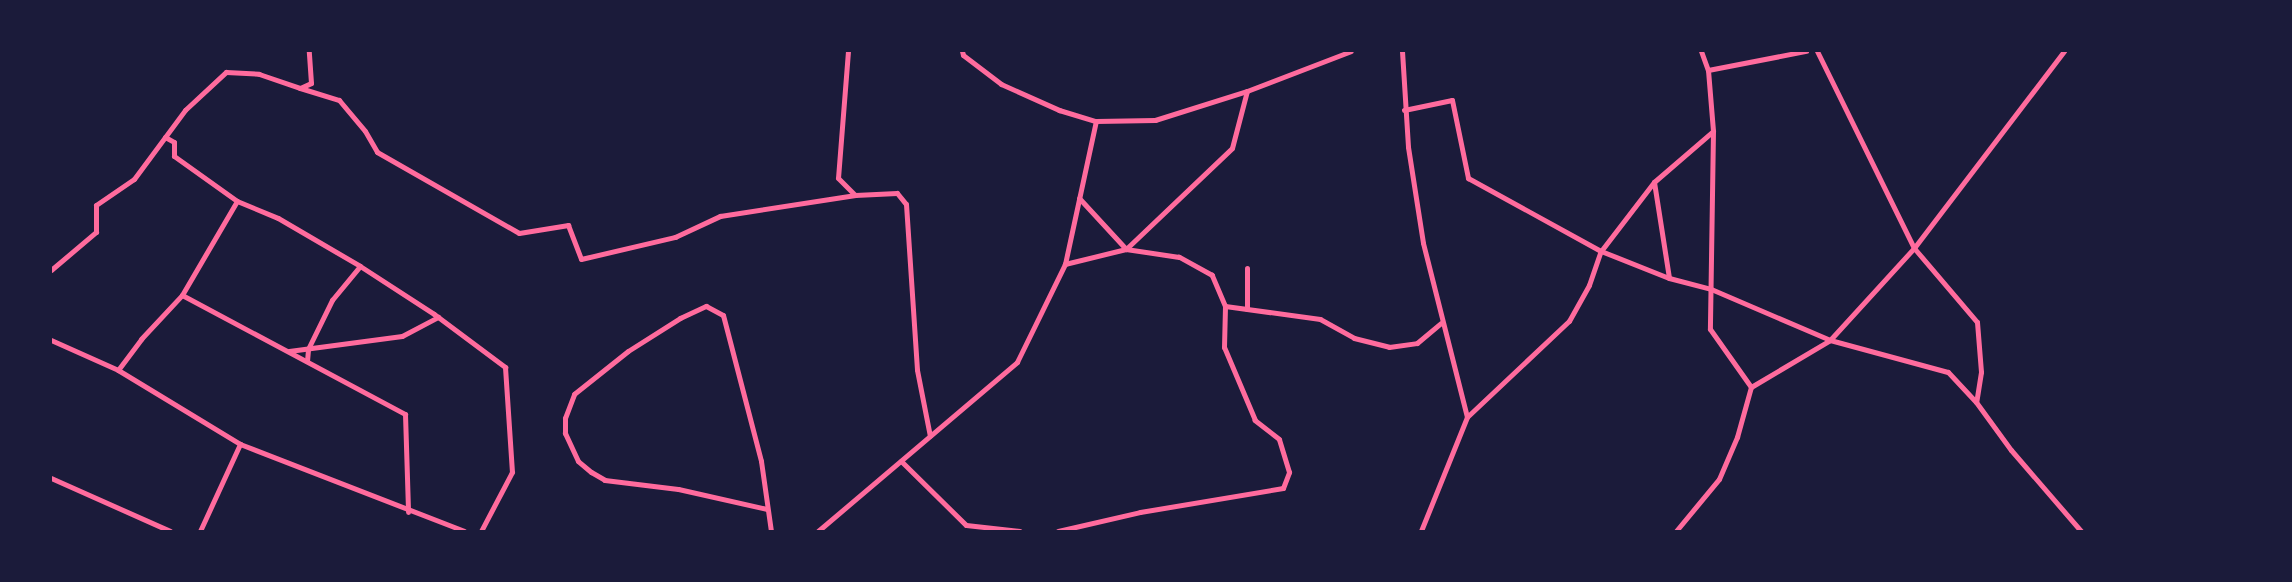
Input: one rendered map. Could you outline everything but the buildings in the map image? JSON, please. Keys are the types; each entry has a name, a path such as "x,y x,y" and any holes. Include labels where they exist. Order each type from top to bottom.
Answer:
{"street":[{"path":"300,88 311,83 309,51"},
{"path":"848,51 838,178 855,195"},
{"path":"962,51 963,55 1001,83 1059,110 1096,121 1154,120 1247,91 1351,51"},
{"path":"1402,51 1404,110 1423,243 1441,323 1467,417"},
{"path":"1701,51 1708,70 1713,131 1710,330 1751,387"},
{"path":"1708,70 1806,51"},
{"path":"1817,51 1914,248 1977,321 1981,372 1976,402"},
{"path":"1676,531 1719,479 1737,437 1751,387 1830,340 1914,248 2064,51"},
{"path":"51,270 96,232 96,205 134,179 185,110 226,72 259,74 339,100 365,131 377,152 519,233 568,225 581,259 675,237 720,216 855,195 897,193 906,204 917,370 930,436"},
{"path":"1126,249 1233,148 1247,91"},
{"path":"1404,110 1452,100 1468,178 1601,251 1669,278 1711,289 1830,340 1948,372 1976,402 2011,450 2081,531"},
{"path":"818,531 1017,362 1065,264 1096,121"},
{"path":"1421,531 1467,417 1569,321 1589,285 1601,251 1654,182 1713,131"},
{"path":"165,137 174,142 174,156 237,201 278,218 360,266 438,317 505,367 513,472 481,531"},
{"path":"1654,182 1669,278"},
{"path":"1079,198 1126,249"},
{"path":"118,370 141,339 182,295 237,201"},
{"path":"1058,531 1140,512 1283,488 1289,472 1279,439 1255,420 1224,347 1224,306 1212,275 1179,257 1126,249 1065,264"},
{"path":"307,361 308,349 332,300 360,266"},
{"path":"1247,268 1247,309"},
{"path":"182,295 405,414 408,512"},
{"path":"767,509 678,489 605,480 591,472 578,461 565,433 565,418 574,394 628,351 680,318 706,306 723,315 761,461 771,531"},
{"path":"1224,306 1320,319 1354,338 1389,347 1417,343 1441,323"},
{"path":"289,351 402,335 438,317"},
{"path":"51,340 118,370 240,444 408,512 464,531"},
{"path":"200,531 240,444"},
{"path":"901,461 966,525 1020,531"},
{"path":"51,478 170,531"}]}
